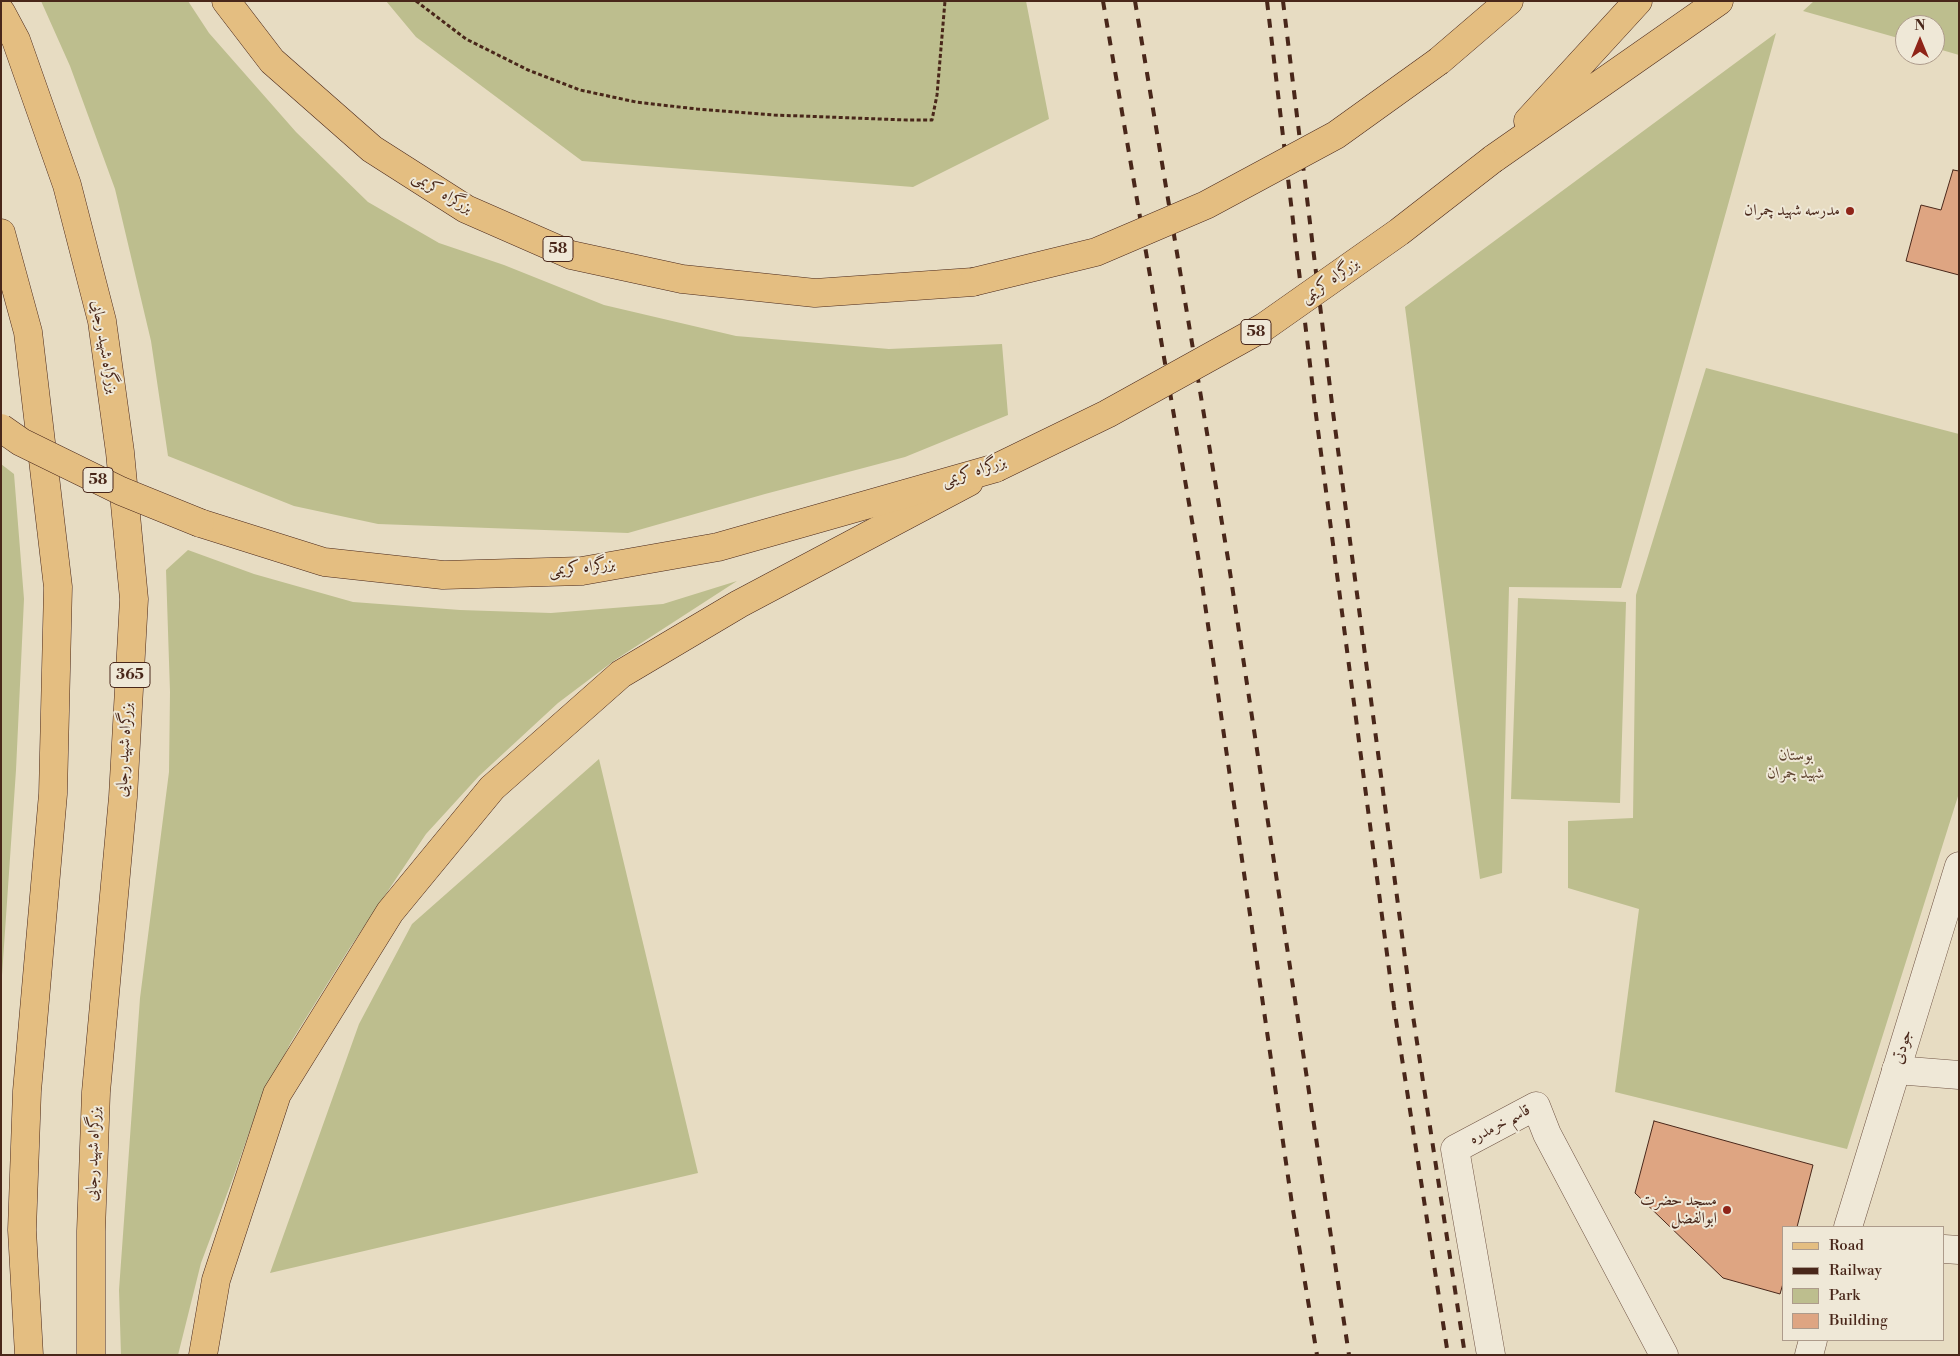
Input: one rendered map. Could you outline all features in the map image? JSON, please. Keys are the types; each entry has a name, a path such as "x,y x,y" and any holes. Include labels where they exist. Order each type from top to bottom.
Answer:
{"main road":[{"name":"بزرگراه کریمی","path":"226,1 272,62 372,149 466,210 571,255 682,279 815,293 973,282 1096,252 1206,205 1336,135 1439,61 1509,1"},
{"path":"1439,61 1487,1"},
{"name":"بزرگراه کریمی","path":"1,428 21,442 121,490 200,523 324,562 443,575 582,571 718,546 996,468 1107,414 1264,328 1399,232 1493,159 1638,1"},
{"path":"1493,159 1719,1"},
{"name":"بزرگراه شهید رجایی","path":"1,12 16,40 67,185 102,322 120,452 134,600 123,798 96,1092 91,1231 91,1355"},
{"path":"1,232 28,332 58,588 53,794 28,1091 22,1220 29,1355"},
{"path":"203,1355 216,1280 277,1094 390,912 492,788 621,674 739,604 996,468"}],"street":[{"name":"جودتی","path":"1848,1226 1956,882"},
{"path":"1896,1070 1959,1075"},
{"name":"قاسم خرمدره","path":"1491,1355 1455,1149 1536,1106 1547,1134 1664,1355"},
{"path":"1945,1249 1959,1250"},
{"path":"1809,1355 1813,1341"}],"path":[{"path":"416,1 466,39 528,70 580,90 636,102 697,109 774,115 907,120 932,120 937,95 945,1"}],"green space":[{"path":"41,1 188,1 209,33 296,132 368,202 439,243 504,265 604,305 736,336 889,349 1002,344 1008,415 905,457 628,533 378,524 294,506 168,456 151,341 115,189 70,66"},
{"path":"386,1 1026,1 1049,119 913,187 582,161 416,37"},
{"path":"1814,1 1959,1 1959,55 1945,51 1945,15 1895,15 1895,37 1803,11"},
{"path":"1776,33 1621,588 1509,587 1502,873 1480,879 1405,307"},
{"name":"بوستان شهید چمران","path":"1706,368 1959,434 1959,793 1847,1149 1615,1092 1639,909 1568,888 1568,821 1633,818 1636,595"},
{"path":"1,464 14,474 24,599 16,770 1,990"},
{"path":"188,550 254,574 353,602 460,610 551,613 663,604 737,581 615,660 558,703 479,776 426,834 349,949 291,1042 258,1107 201,1263 178,1355 121,1355 119,1290 140,998 169,772 170,692 166,570"},
{"path":"1518,598 1626,602 1620,803 1511,799"},
{"path":"599,759 698,1173 270,1273 359,1024 412,924"}],"building":[{"path":"1953,170 1959,171 1959,275 1906,261 1921,205 1941,210"},
{"name":"مسجد حضرت ابوالفضل","path":"1654,1121 1813,1165 1797,1226 1782,1226 1782,1287 1780,1294 1723,1278 1635,1193"}],"railway":[{"path":"1103,1 1198,556 1292,1204 1317,1355"},
{"path":"1135,1 1228,559 1349,1355"},
{"path":"1267,1 1316,415 1394,1007 1448,1355"},
{"path":"1283,1 1333,412 1411,1003 1465,1355"}],"place":[{"name":"مدرسه شهید چمران","path":"1850,211"},
{"name":"مسجد حضرت ابوالفضل","path":"1727,1210"}]}
